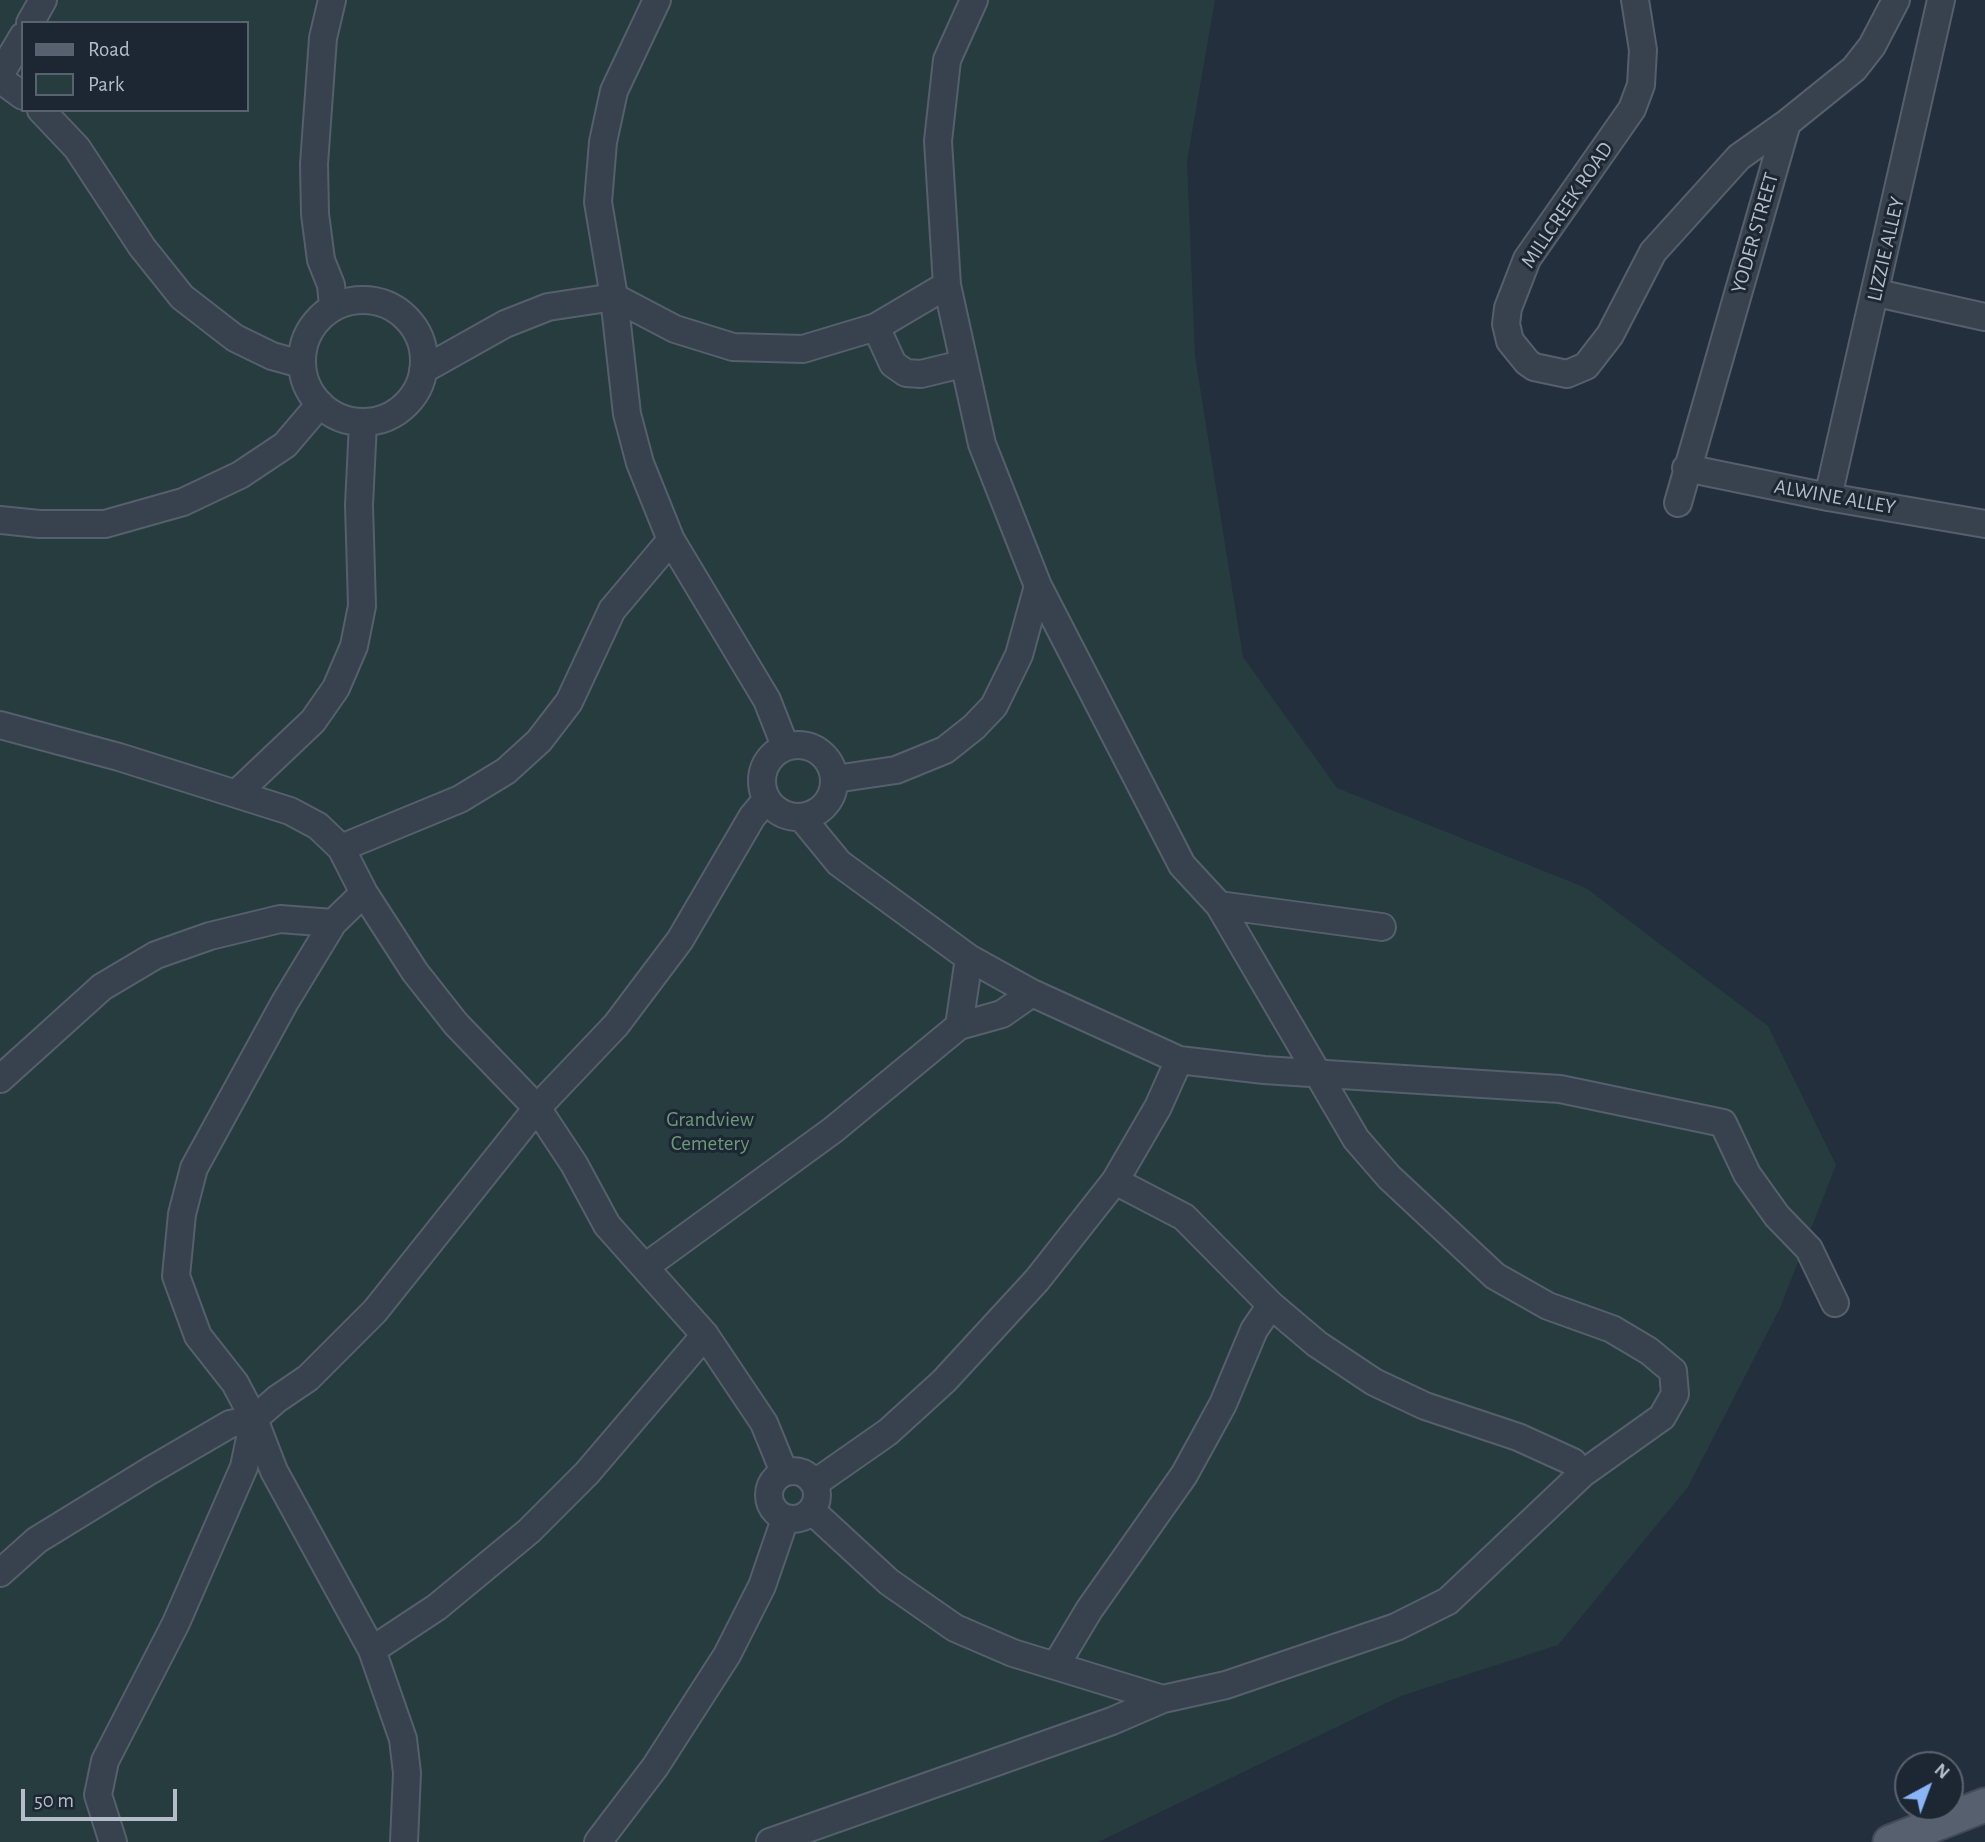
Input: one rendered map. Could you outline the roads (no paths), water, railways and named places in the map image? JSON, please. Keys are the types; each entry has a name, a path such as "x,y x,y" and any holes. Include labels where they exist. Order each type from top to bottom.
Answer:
{"main road":[{"path":"1890,1842 1985,1805"}],"street":[{"path":"31,21 43,0"},
{"path":"332,0 323,38 314,164 318,237 333,307"},
{"path":"657,0 614,91 603,142 597,202 614,297 627,414 640,463 671,540 767,700 785,746"},
{"path":"770,1842 1112,1721 1163,1699 1226,1685 1371,1636 1448,1601 1581,1474 1662,1417 1675,1394 1673,1371 1648,1351 1612,1329 1548,1306 1495,1276 1389,1177 1356,1139 1219,905 1182,865 1038,586 982,444 962,364 947,285 938,141 947,60 974,0"},
{"name":"MILLCREEK ROAD","path":"1635,0 1643,50 1641,85 1632,109 1527,259 1508,308 1506,324 1510,341 1527,362 1534,367 1567,374 1586,366 1610,335 1653,252 1739,157 1787,123"},
{"path":"1787,123 1854,69 1872,46 1896,0"},
{"name":"LIZZIE ALLEY","path":"1828,498 1877,293 1941,0"},
{"path":"21,40 0,77 21,94"},
{"path":"43,112 77,148 142,247 182,297 235,338 272,356 302,363"},
{"name":"YODER STREET","path":"1678,503 1787,123"},
{"path":"423,370 505,324 548,307 614,297 675,329 733,346 803,349 876,327 947,285"},
{"path":"1877,293 1985,317"},
{"path":"352,300 373,300 393,307 409,319 420,337 425,357 414,396 400,411 381,420 363,423 339,417 320,404 306,383 302,363 306,338 317,320 333,307 352,300"},
{"path":"876,327 894,364 906,373 921,374 962,364"},
{"path":"0,520 39,524 105,524 183,502 240,475 285,445 320,404"},
{"path":"237,793 313,722 336,688 354,646 362,606 359,505 363,423"},
{"name":"ALWINE ALLEY","path":"1686,468 1828,498 1985,524"},
{"path":"341,848 460,799 506,771 539,741 569,702 612,610 671,540"},
{"path":"835,779 896,770 945,750 974,727 994,706 1019,655 1038,586"},
{"path":"0,725 237,793 290,811 318,826 341,848 364,893 415,972 456,1024 537,1108 574,1164 607,1224 705,1335 764,1423 784,1472"},
{"path":"803,744 819,750 831,763 835,779 832,798 820,812 802,818 782,814 766,800 761,784 764,768 772,755 785,746 803,744"},
{"path":"0,1573 37,1541 151,1470 230,1424 254,1419 308,1378 375,1311 537,1108 616,1025 680,940 752,817 766,800"},
{"path":"802,818 839,863 969,958 1032,993 1179,1060 1316,1073 1560,1089 1723,1123 1747,1174 1777,1216 1809,1250 1835,1303"},
{"path":"364,893 333,923 285,1002 194,1168 182,1214 176,1276 198,1336 234,1383 254,1419 274,1471 372,1650 403,1740 407,1773 404,1842"},
{"path":"1219,905 1382,927"},
{"path":"0,1079 102,987 156,955 210,936 280,919 333,923"},
{"path":"959,1026 969,958"},
{"path":"645,1266 833,1130 959,1026 1002,1014 1032,993"},
{"path":"815,1483 888,1432 944,1381 1037,1280 1115,1181 1158,1107 1179,1060"},
{"path":"1115,1181 1184,1217 1271,1305 1317,1343 1374,1382 1425,1406 1518,1437 1573,1461 1581,1474"},
{"path":"1056,1665 1089,1610 1184,1475 1223,1404 1254,1330 1271,1305"},
{"path":"372,1650 437,1607 529,1531 587,1473 705,1335"},
{"path":"113,1842 98,1795 105,1761 176,1623 244,1467 254,1419"},
{"path":"796,1471 807,1475 815,1483 817,1503 812,1511 800,1520 785,1519 773,1510 768,1496 772,1481 784,1472 796,1471"},
{"path":"812,1511 889,1582 955,1629 1013,1653 1163,1699"},
{"path":"598,1842 655,1767 727,1655 762,1586 785,1519"}],"park label":[{"name":"Grandview Cemetery","path":"710,1132"}]}
